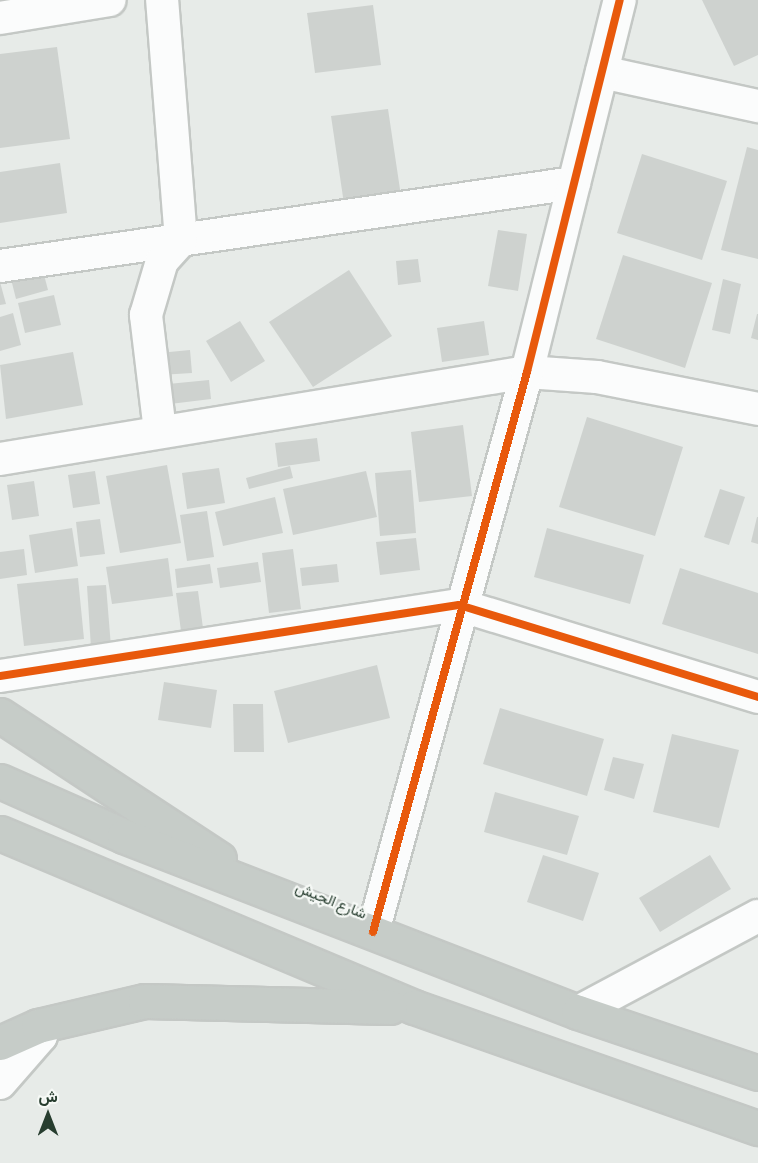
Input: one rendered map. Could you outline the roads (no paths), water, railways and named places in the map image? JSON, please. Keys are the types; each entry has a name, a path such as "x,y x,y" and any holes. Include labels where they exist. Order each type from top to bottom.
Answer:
{"highway":[{"path":"0,715 263,889"},
{"name":"شارع الجيش","path":"0,781 263,889 578,1012 758,1073"},
{"path":"0,833 414,1007 758,1128"},
{"path":"0,1043 38,1026 145,1001 414,1007"}],"street":[{"path":"0,18 110,0"},
{"path":"160,431 146,315 154,278 181,240 162,0"},
{"path":"373,932 459,605 527,372 620,0"},
{"path":"602,72 758,106"},
{"path":"0,266 574,183"},
{"path":"0,459 527,372 597,377 758,409"},
{"path":"0,676 459,605 758,697"},
{"path":"578,1012 758,916"},
{"path":"0,1083 41,1036 38,1026"}]}
